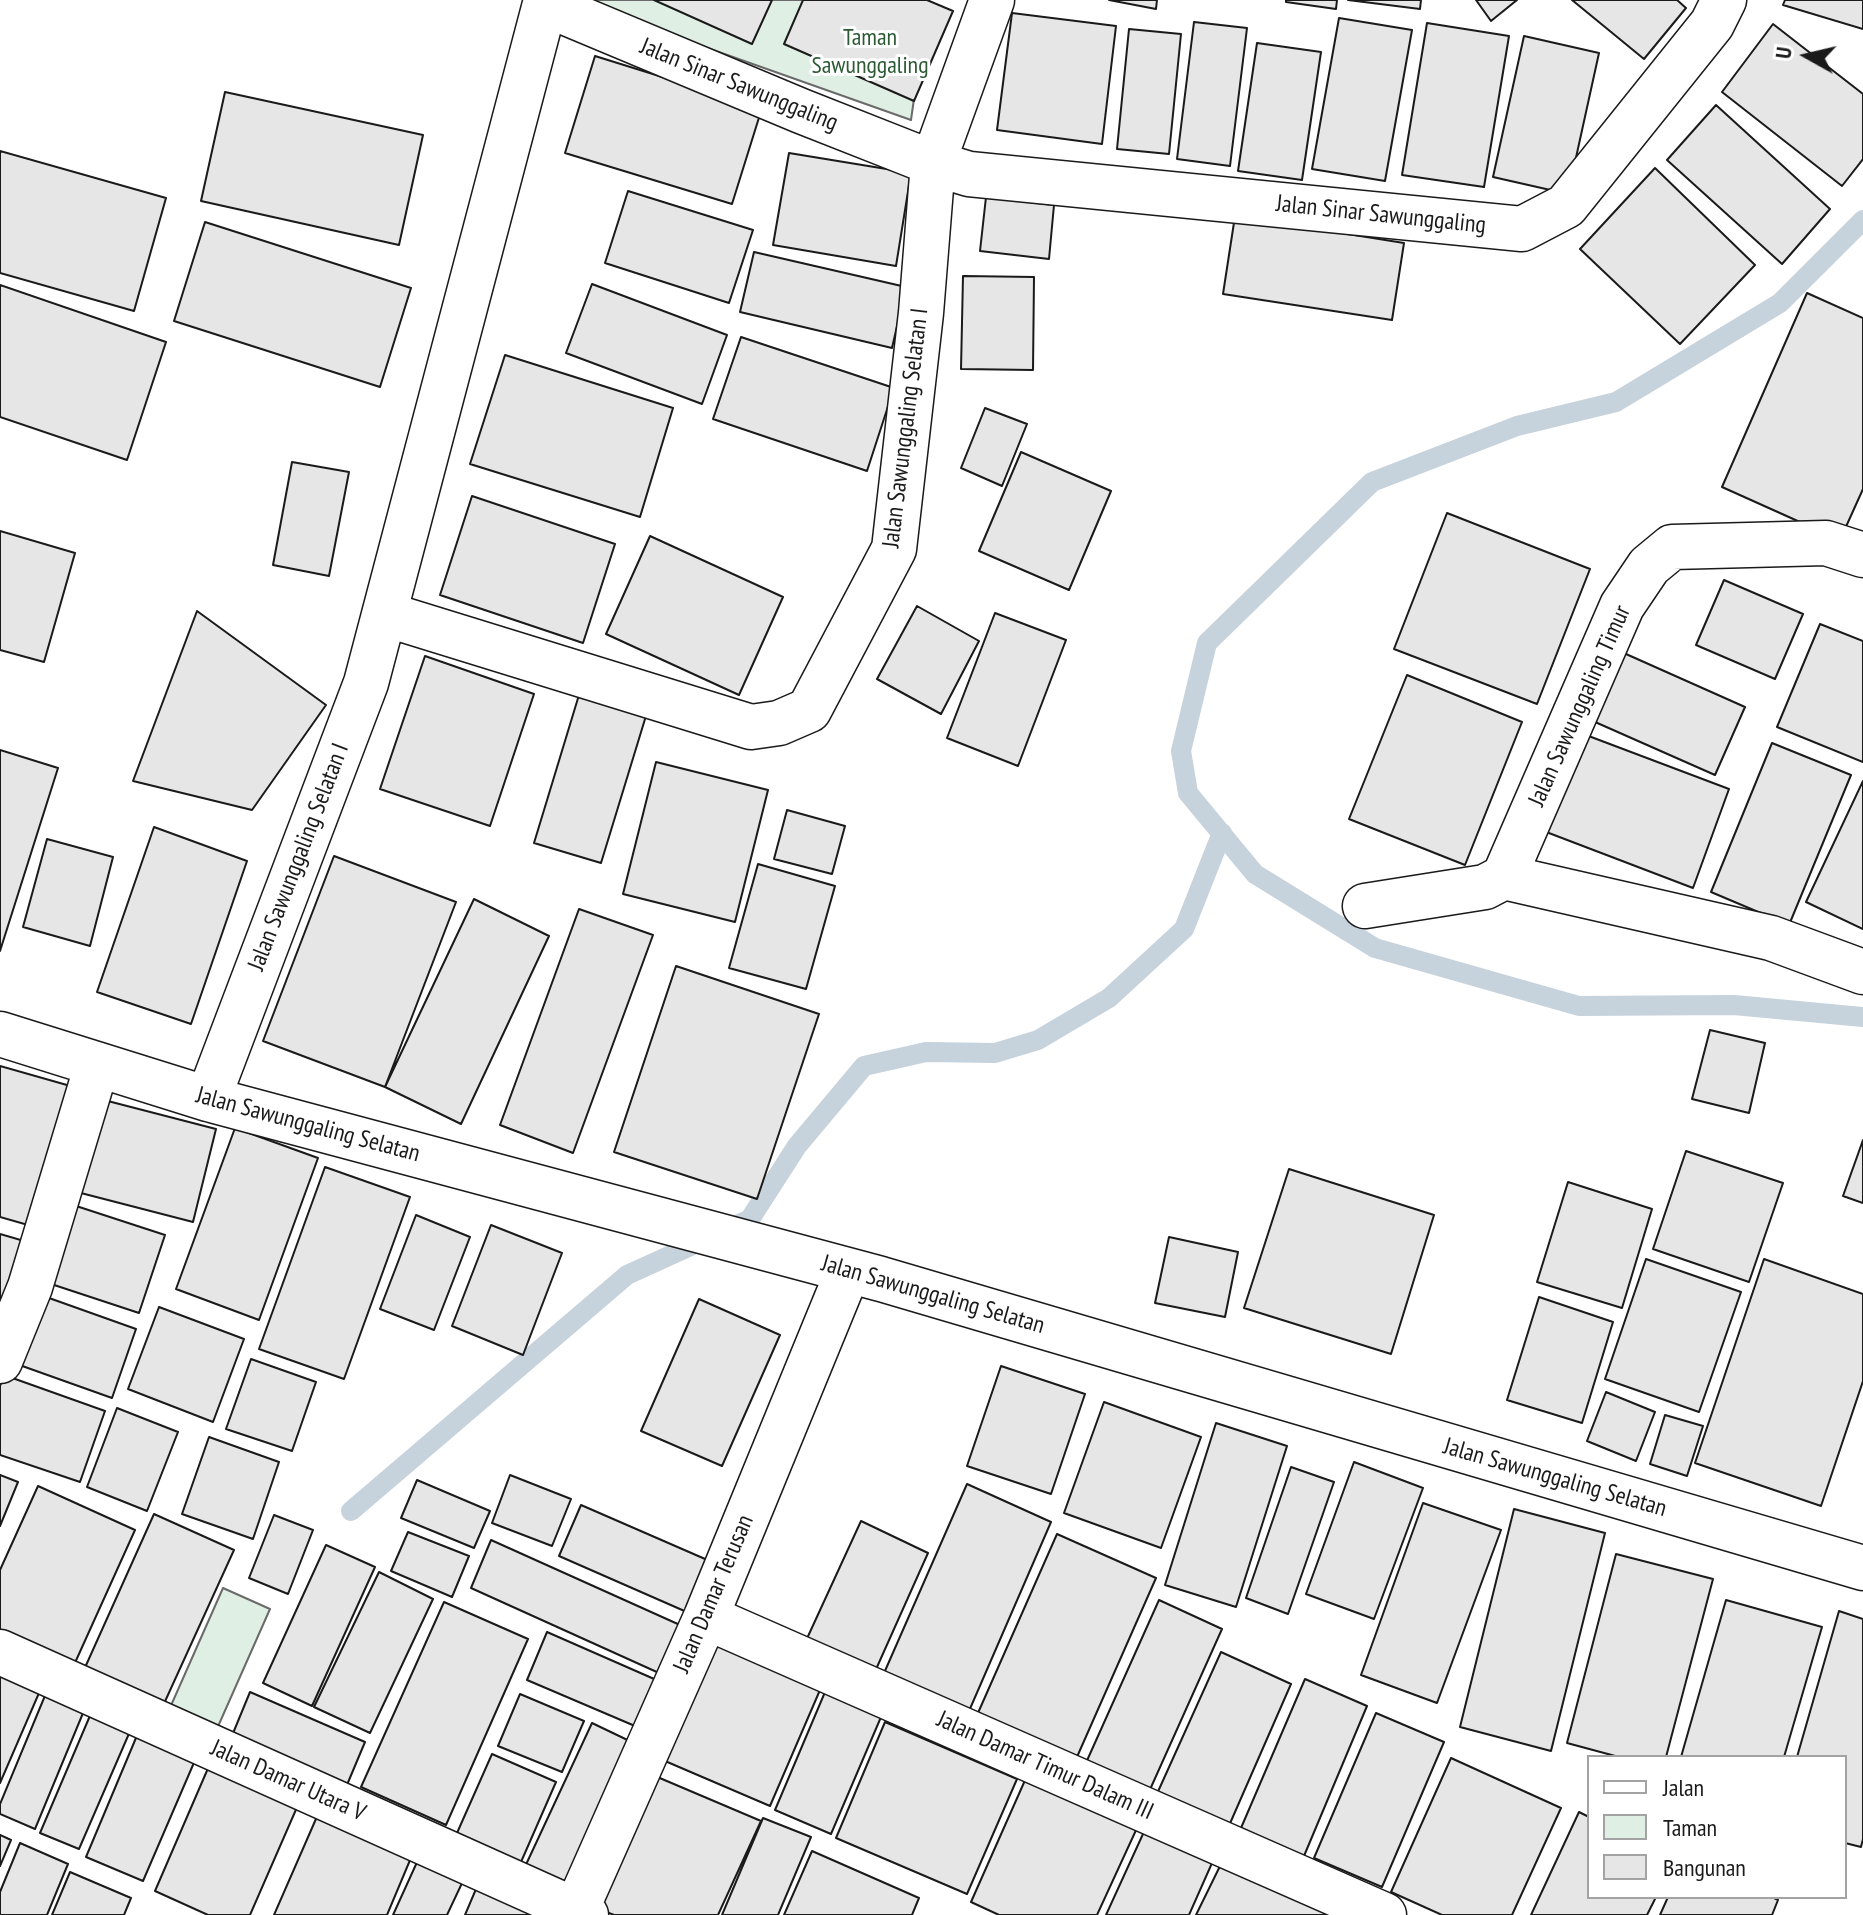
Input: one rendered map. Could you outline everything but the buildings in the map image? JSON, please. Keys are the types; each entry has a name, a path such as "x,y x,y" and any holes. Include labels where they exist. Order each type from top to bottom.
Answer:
{"street":[{"path":"933,163 992,0"},
{"name":"Jalan Sinar Sawunggaling","path":"545,2 933,163 969,174 1522,229 1566,206 1712,24 1724,0"},
{"name":"Jalan Sawunggaling Selatan I","path":"208,1099 366,683 545,2"},
{"name":"Jalan Sawunggaling Selatan I","path":"385,614 751,727 779,723 809,710 894,549 921,313 933,163"},
{"name":"Jalan Sawunggaling Timur","path":"1504,877 1622,606 1649,566 1672,547 1826,543 1863,555"},
{"path":"1365,906 1485,887 1504,877 1771,938 1863,972"},
{"name":"Jalan Sawunggaling Selatan","path":"0,1034 208,1099 848,1271 1863,1568"},
{"path":"0,1361 30,1287 97,1065"},
{"name":"Jalan Damar Terusan","path":"579,1914 706,1617 848,1271"},
{"name":"Jalan Damar Timur Dalam III","path":"706,1617 1384,1915"},
{"name":"Jalan Damar Utara V","path":"0,1652 579,1914"}],"green space":[{"name":"Taman Sawunggaling","path":"572,0 928,0 911,120"},
{"path":"223,1588 270,1609 216,1731 169,1710"}],"waterway":[{"path":"1863,220 1780,303 1616,402 1517,426 1372,482 1207,643 1181,751 1188,793 1255,874 1375,948 1579,1006 1734,1005 1863,1017"},
{"path":"351,1511 627,1275 750,1219 797,1146 864,1066 926,1052 995,1053 1038,1040 1109,998 1184,929 1222,833"}]}
